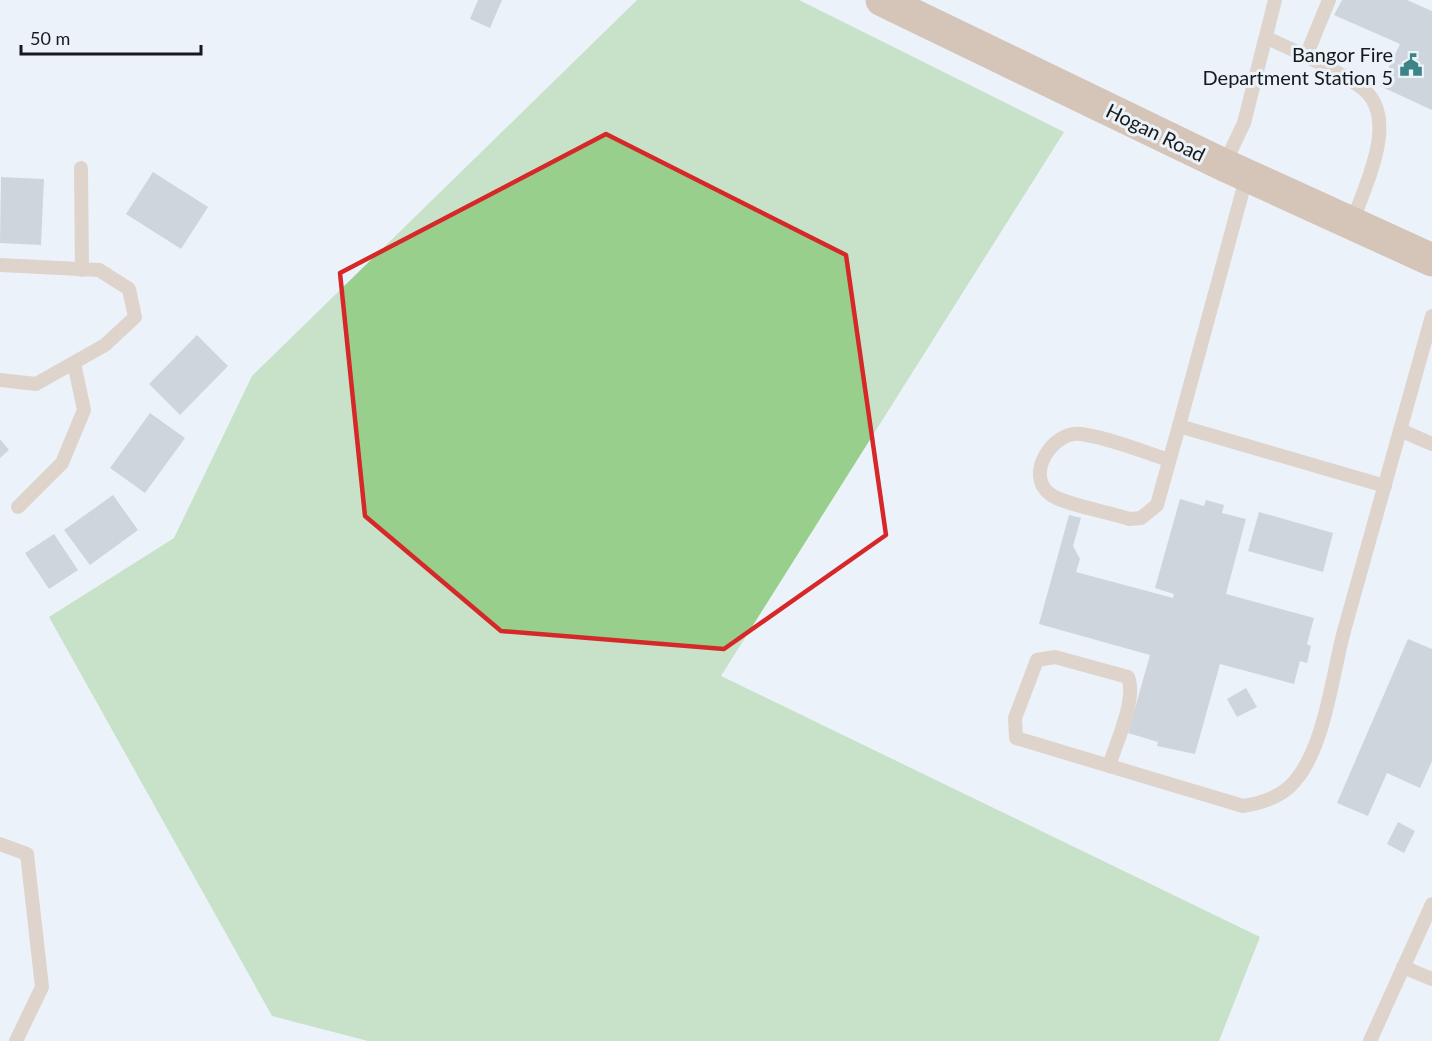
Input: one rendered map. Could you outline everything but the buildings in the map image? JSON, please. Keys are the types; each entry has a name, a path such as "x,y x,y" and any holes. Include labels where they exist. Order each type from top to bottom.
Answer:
{"main road":[{"name":"Hogan Road","path":"882,0 1235,170 1432,260"}],"lane":[{"path":"1169,460 1079,434 1063,437 1052,446 1043,459 1039,476 1041,485 1051,496 1129,519 1141,518 1157,505 1179,426 1244,123 1275,0"},
{"path":"1306,56 1329,0"},
{"path":"1266,38 1306,56 1364,89 1374,103 1381,121 1380,142 1352,223"},
{"path":"81,168 82,270"},
{"path":"0,265 99,270 129,289 135,317 105,345 36,384 0,380"},
{"path":"1109,766 1130,699 1132,686 1128,677 1055,657 1037,660 1015,718 1016,738 1109,766 1243,806 1264,802 1287,790 1296,780 1316,742 1432,316"},
{"path":"18,507 62,464 84,410 74,363"},
{"path":"1179,426 1385,486"},
{"path":"1400,430 1432,444"},
{"path":"0,844 27,854 42,987 16,1041"},
{"path":"1370,1041 1432,904"},
{"path":"1403,966 1432,979"}],"highlighted area":[{"path":"606,134 846,255 886,535 724,649 501,631 365,516 340,273"}],"green space":[{"path":"637,0 799,0 1064,132 721,676 1260,937 1219,1041 368,1041 272,1016 49,617 174,538 252,376"}],"place":[{"name":"Bangor Fire Department Station 5","path":"1411,65"}]}
